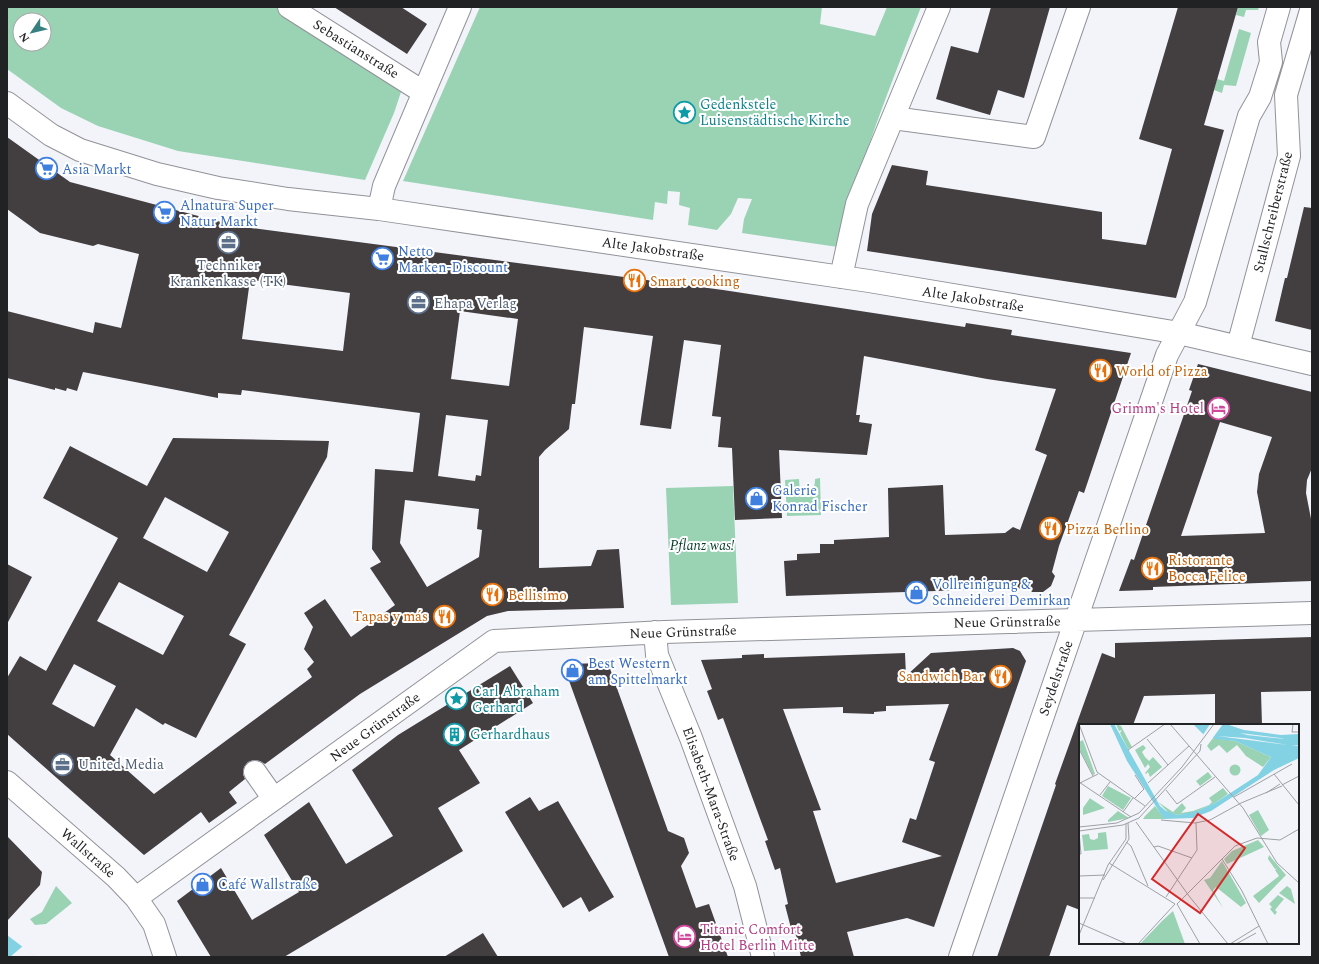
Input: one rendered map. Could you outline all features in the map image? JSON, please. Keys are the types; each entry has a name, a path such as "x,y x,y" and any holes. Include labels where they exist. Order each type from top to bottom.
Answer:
{"street":[{"name":"Sebastianstraße","path":"289,7 423,92"},
{"path":"379,208 384,186 460,7"},
{"path":"841,277 857,204 939,7"},
{"path":"893,118 1034,137 1078,7"},
{"path":"1179,333 1195,302 1248,116 1260,97 1271,62 1269,42 1279,7"},
{"name":"Stallschreiberstraße","path":"1238,346 1289,156 1286,95 1312,7"},
{"name":"Alte Jakobstraße","path":"7,103 67,144 80,150 157,174 218,188 288,199 379,208 841,277 1179,333 1312,364"},
{"name":"Seydelstraße","path":"960,957 1167,355 1179,333"},
{"name":"Neue Grünstraße","path":"136,898 494,641 655,632 1312,613"},
{"name":"Elisabeth-Mara-Straße","path":"655,632 657,655 691,738 746,886 763,957"},
{"path":"255,772 274,799"},
{"name":"Wallstraße","path":"7,782 116,877 136,898 152,920 158,933 165,957"},
{"name":"Wallstraße","path":"158,933 174,957"}],"green space":[{"path":"7,7 279,7 403,86 394,113 365,180 178,151 98,126 61,108 7,69"},
{"path":"480,7 822,7 820,24 875,36 887,7 921,7 865,155 838,247 742,233 744,219 752,199 738,198 731,214 717,230 688,225 690,208 679,205 680,192 668,191 667,204 655,202 653,220 403,181"},
{"path":"1238,7 1259,7 1258,10 1246,10 1244,17 1236,15"},
{"path":"1239,29 1251,33 1236,86 1224,85 1222,93 1214,90 1217,79 1224,81"},
{"path":"820,478 821,515 787,516 785,480 799,479 800,494 804,496 810,493 813,489 815,479"},
{"name":"Pflanz was!","path":"733,486 738,603 671,605 666,488"},
{"path":"56,886 72,903 46,924 35,925 30,919 42,912"}],"water":[{"path":"7,935 36,957 7,957"}],"pier":[{"path":"23,946 36,957 10,957"}],"building":[{"path":"334,7 401,7 427,24 407,54"},
{"path":"991,7 1050,7 1024,98 998,90 990,115 936,99 951,46 978,53"},
{"path":"1178,7 1238,7 1204,125 1224,130 1176,298 867,251 872,214 892,165 928,171 926,185 1102,212 1102,239 1146,245 1172,149 1139,139"},
{"path":"7,137 70,182 236,226 723,290 965,327 966,323 1012,330 1011,335 1131,353 1084,493 1079,491 1059,546 1052,572 1055,576 1051,586 1043,592 1032,592 1029,588 786,596 784,561 797,560 797,554 820,553 820,544 834,544 834,540 889,537 888,488 943,485 945,535 1005,533 1013,527 1020,530 1047,455 1035,450 1056,389 987,379 864,356 856,415 860,415 859,422 872,424 867,455 779,450 782,518 735,520 732,448 718,447 721,417 712,416 721,345 684,340 671,429 640,425 653,336 584,327 575,404 572,404 569,429 539,457 539,568 591,566 597,550 619,549 624,608 508,611 487,616 360,694 265,764 254,760 248,762 244,767 243,774 245,779 229,792 237,803 209,823 201,812 144,855 7,734 7,678 20,656 46,671 118,538 43,498 70,446 147,486 173,438 329,441 327,457 229,635 246,644 196,738 165,723 163,725 136,708 110,755 154,794 312,677 307,669 314,662 304,649 313,627 304,613 325,599 351,637 395,605 370,568 381,562 372,549 375,469 413,472 420,413 242,390 241,395 218,393 218,398 83,372 77,391 67,388 66,391 55,388 55,390 7,378 7,311 93,333 95,322 121,328 139,254 98,244 93,246 40,233 7,209","holes":["250,280 350,293 343,351 242,339","460,311 518,319 509,386 451,379","446,415 488,420 481,476 476,475 475,481 438,476","165,497 229,532 207,572 143,538","405,500 479,509 477,529 482,530 479,557 427,587 400,543","119,582 184,616 163,655 97,621","74,664 116,686 94,727 52,704"]},
{"path":"1304,207 1312,208 1312,330 1275,321"},
{"path":"1198,364 1312,392 1312,468 1307,480 1306,493 1312,524 1312,581 1153,587 1153,590 1119,591 1131,559 1134,560 1192,391 1189,390","holes":["1220,422 1272,437 1259,474 1257,492 1265,533 1181,536"]},
{"path":"7,564 32,577 7,624"},
{"path":"1312,637 1312,691 1261,692 1262,724 1215,724 1215,694 1144,696 1133,724 1079,724 1079,910 1067,905 1049,957 997,957 1056,785 1055,784 1102,653 1115,658 1115,643"},
{"path":"1013,648 1020,651 1026,661 934,927 907,918 847,932 854,957 801,957 796,935 793,936 785,905 788,904 780,868 775,870 765,841 768,840 723,718 718,720 707,691 712,689 701,660 742,658 742,655 764,654 764,658 905,653 906,676 931,653","holes":["949,704 929,760 935,762 916,820 910,818 902,842 942,856 836,883 813,811 821,810 783,709 843,707 843,713 874,714 874,712 886,711 886,706"]},
{"path":"608,663 668,831 684,838 689,853 681,866 696,908 709,904 728,957 669,957 563,664"},
{"path":"510,666 533,703 459,750 480,783 438,808 463,851 284,957 211,957 177,901 221,868 252,920 299,892 264,835 309,802 346,864 393,836 352,770 398,735"},
{"path":"530,797 539,811 558,801 614,897 589,912 581,897 563,908 505,812"},
{"path":"7,836 42,872 40,885 7,921"},
{"path":"483,933 498,957 444,957"}],"place":[{"name":"Gedenkstele Luisenstädtische Kirche","path":"684,112"},
{"name":"Asia Markt","path":"46,169"},
{"name":"Alnatura Super Natur Markt","path":"164,213"},
{"name":"Techniker Krankenkasse (TK)","path":"228,243"},
{"name":"Netto Marken-Discount","path":"383,259"},
{"name":"Smart cooking","path":"634,281"},
{"name":"Ehapa Verlag","path":"419,303"},
{"name":"World of Pizza","path":"1100,371"},
{"name":"Grimm's Hotel","path":"1219,408"},
{"name":"Galerie Konrad Fischer","path":"757,498"},
{"name":"Pizza Berlino","path":"1051,529"},
{"name":"Ristorante Bocca Felice","path":"1153,568"},
{"name":"Vollreinigung & Schneiderei Demirkan","path":"917,592"},
{"name":"Bellisimo","path":"492,595"},
{"name":"Tapas y más","path":"444,616"},
{"name":"Best Western am Spittelmarkt","path":"573,671"},
{"name":"Sandwich Bar","path":"1000,676"},
{"name":"Carl Abraham Gerhard","path":"456,699"},
{"name":"Gerhardhaus","path":"454,734"},
{"name":"United Media","path":"63,764"},
{"name":"Café Wallstraße","path":"203,884"},
{"name":"Titanic Comfort Hotel Berlin Mitte","path":"684,937"}]}
